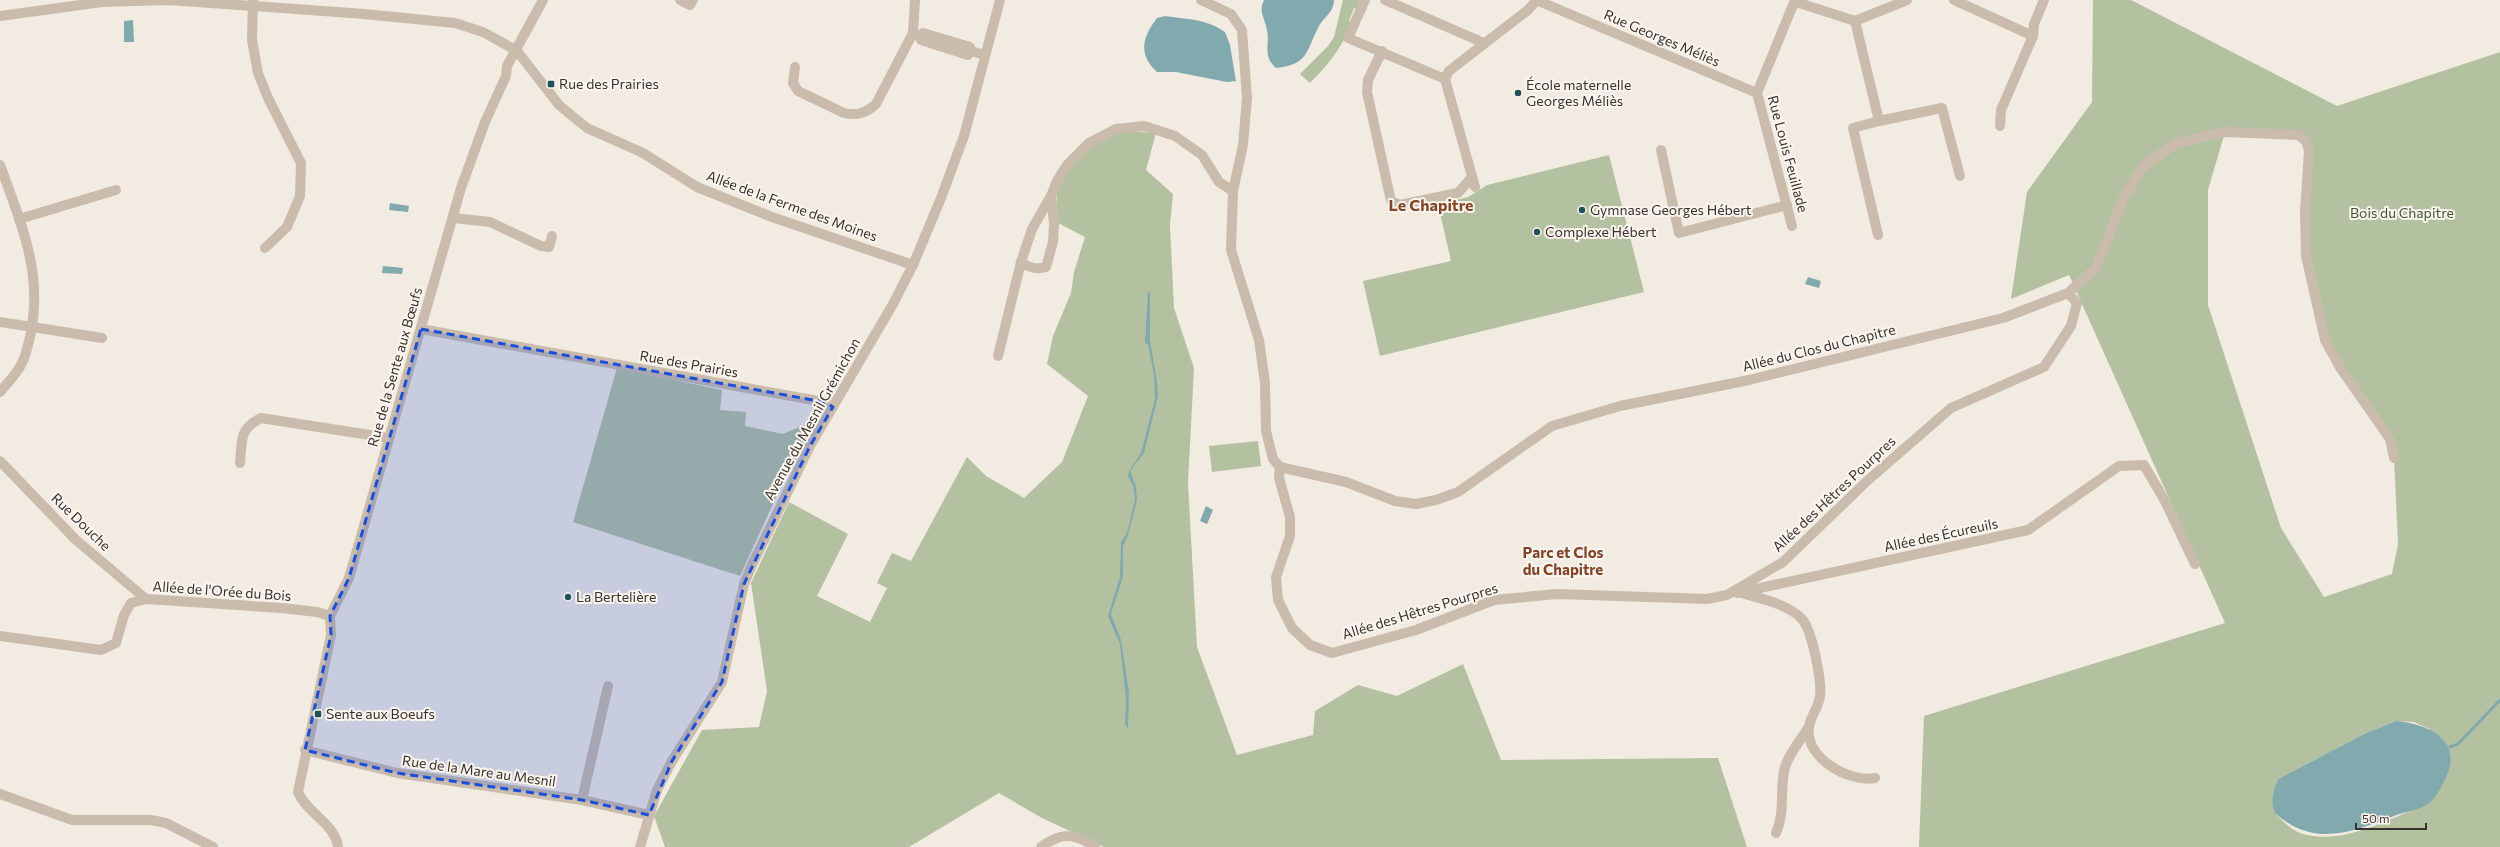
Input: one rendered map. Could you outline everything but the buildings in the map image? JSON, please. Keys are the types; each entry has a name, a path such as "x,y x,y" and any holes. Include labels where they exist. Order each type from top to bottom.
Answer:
{"street":[{"path":"0,16 102,2 169,0 253,3 455,23 483,32 517,51"},
{"name":"Rue de la Sente aux Bœufs","path":"338,847 337,839 328,827 301,800 298,792 331,635 330,616 349,578 461,188 485,122 506,76 507,66 517,51 543,0"},
{"path":"680,0 690,5 693,0"},
{"path":"795,67 793,83 798,91 844,112 861,114 876,104 917,35 915,0"},
{"name":"Avenue du Mesnil Grémichon","path":"640,847 657,790 672,761 722,682 744,584 804,459 893,304 913,264 941,198 964,136 1000,0"},
{"name":"Allée des Hêtres Pourpres","path":"1201,0 1231,14 1242,30 1247,98 1243,145 1233,192 1231,250 1259,340 1265,383 1266,431 1274,459 1280,467 1279,478 1290,517 1290,536 1276,577 1278,600 1292,628 1310,645 1332,653 1416,630 1494,600 1557,594 1707,599 1727,595 1783,562 1867,481 1951,408 2044,367 2071,326 2077,303 2068,293"},
{"path":"1365,0 1348,38 1445,79"},
{"path":"1385,0 1484,43"},
{"path":"1795,1 1855,21 1907,0"},
{"path":"1957,0 2033,36"},
{"path":"2000,126 2001,110 2033,36 2034,24 2044,0"},
{"path":"1475,187 1445,79 1449,70 1528,10 1536,1"},
{"name":"Rue Georges Méliès","path":"1536,1 1757,93"},
{"name":"Rue Louis Feuillade","path":"1792,226 1757,93 1795,1"},
{"path":"253,3 252,40 258,74 268,98 301,163 300,196 288,227 265,248"},
{"path":"1855,21 1879,121"},
{"path":"917,35 923,33 970,47 971,51 985,56"},
{"name":"Allée de la Ferme des Moines","path":"517,51 559,105 587,128 643,153 698,187 772,217 913,264"},
{"path":"1382,52 1368,80 1367,92 1391,201 1400,205 1458,192 1472,177"},
{"path":"1878,235 1853,128 1942,108 1960,176"},
{"path":"998,356 1021,262 1032,229 1067,165 1089,143 1116,129 1144,126 1176,136 1202,155 1219,182 1233,192"},
{"name":"Allée du Clos du Chapitre","path":"1280,467 1346,482 1395,501 1416,504 1436,500 1458,492 1552,426 1620,406 1749,380 2003,318 2068,293 2096,268 2124,197 2144,165 2178,143 2224,132 2298,135 2306,141 2309,151 2305,211 2306,256 2325,340 2342,369 2390,439 2394,458"},
{"path":"1661,150 1679,233 1787,205"},
{"path":"0,165 19,219 34,274 36,290 32,327 22,364 0,392"},
{"path":"19,219 116,190"},
{"path":"1021,262 1029,268 1039,269 1046,267 1050,261 1054,224 1051,196"},
{"path":"453,218 490,222 541,246 548,247 552,236"},
{"path":"0,322 102,338"},
{"name":"Rue des Prairies","path":"421,329 824,402 833,407"},
{"path":"240,463 243,434 248,424 262,418 389,438"},
{"name":"Rue Douche","path":"0,461 76,540 146,599"},
{"name":"Allée des Écureuils","path":"1727,595 2028,530 2119,466 2144,465 2166,501 2195,564"},
{"path":"1740,592 1771,602 1794,612 1803,620 1811,637 1820,695 1808,728 1788,760 1784,771 1782,813 1776,833"},
{"name":"Allée de l'Orée du Bois","path":"0,636 101,650 116,643 124,615 131,602 146,599 282,608 317,612 330,616"},
{"path":"582,800 608,686"},
{"path":"1808,728 1812,745 1827,763 1842,774 1856,779 1875,778"},
{"name":"Rue de la Mare au Mesnil","path":"306,750 397,773 582,800 649,815"},
{"path":"0,794 72,820 151,820 166,823 185,831 210,846"},
{"path":"1041,847 1055,837 1069,835 1095,847"}],"highlighted area":[{"path":"421,329 824,402 833,407 810,446 744,584 722,682 672,761 649,815 582,800 397,773 305,750 331,635 330,616 349,578"}],"green space":[{"path":"1343,0 1360,0 1357,9 1354,8 1349,21 1353,22 1334,55 1310,83 1300,74 1328,46 1334,37"},
{"name":"Bois du Chapitre","path":"2093,0 2131,0 2337,106 2500,52 2500,847 1919,847 1924,716 2225,623 2069,275 2011,299 2027,192 2092,102","holes":["2225,132 2298,135 2309,151 2306,256 2325,340 2390,439 2394,458 2398,544 2392,574 2324,597 2281,528 2208,305 2208,190","2396,721 2414,722 2429,729 2429,803 2366,829 2349,834 2332,836 2316,836 2300,833 2290,827 2276,814 2278,779 2366,733"]},
{"path":"1122,132 1156,133 1146,170 1173,194 1170,225 1174,308 1194,368 1188,483 1197,647 1237,755 1313,735 1315,711 1358,685 1397,696 1463,664 1501,760 1718,758 1747,847 1104,847 1042,818 999,793 909,847 665,847 654,816 702,730 759,727 767,691 751,583 789,502 848,534 817,596 870,622 887,588 877,583 892,553 911,561 967,457 986,476 1024,498 1062,462 1088,396 1047,364 1053,336 1071,293 1074,272 1085,237 1058,223 1057,193 1062,180 1068,171 1074,163 1091,147 1110,136"},
{"name":"Complexe Hébert","path":"1609,155 1644,292 1380,356 1363,281 1451,261 1438,204 1468,197 1487,185"},
{"path":"617,368 722,390 720,410 746,412 745,426 783,434 816,420 776,497 740,576 573,522"},
{"path":"1258,441 1261,466 1212,472 1209,446"}],"water":[{"path":"1264,0 1334,0 1332,8 1319,26 1305,55 1295,64 1276,68 1269,59 1267,50 1268,35 1262,12 1262,4"},
{"path":"1165,16 1204,22 1211,24 1225,32 1230,45 1236,81 1227,82 1176,72 1157,72 1147,59 1144,46 1145,39 1157,18"},
{"path":"133,20 134,42 124,42 124,21"},
{"path":"390,203 409,206 408,212 389,210"},
{"path":"383,266 403,268 402,274 382,273"},
{"path":"1808,277 1821,281 1819,288 1805,284"},
{"path":"1148,291 1150,293 1150,341 1158,396 1144,453 1130,471 1136,486 1137,500 1128,535 1123,546 1123,576 1111,614 1121,640 1129,692 1128,729 1125,724 1126,699 1120,644 1108,616 1120,577 1121,542 1127,533 1135,499 1133,485 1128,477 1129,471 1141,453 1155,399 1154,375 1148,344 1145,343"},
{"path":"1206,506 1213,510 1207,524 1200,521"},
{"path":"2396,721 2421,726 2432,731 2441,738 2447,746 2451,756 2450,767 2444,781 2433,799 2428,804 2363,828 2333,834 2319,834 2304,831 2290,824 2276,814 2273,801 2278,779 2366,733"}],"waterway":[{"path":"2450,747 2458,744 2500,700"}],"place":[{"name":"Rue des Prairies","path":"551,84"},
{"name":"École maternelle Georges Méliès","path":"1518,93"},
{"name":"Gymnase Georges Hébert","path":"1582,210"},
{"name":"Complexe Hébert","path":"1537,232"},
{"name":"La Bertelière","path":"568,597"},
{"name":"Sente aux Boeufs","path":"318,714"}],"district":[{"name":"Le Chapitre","path":"1431,205"},
{"name":"Parc et Clos du Chapitre","path":"1563,562"}]}
